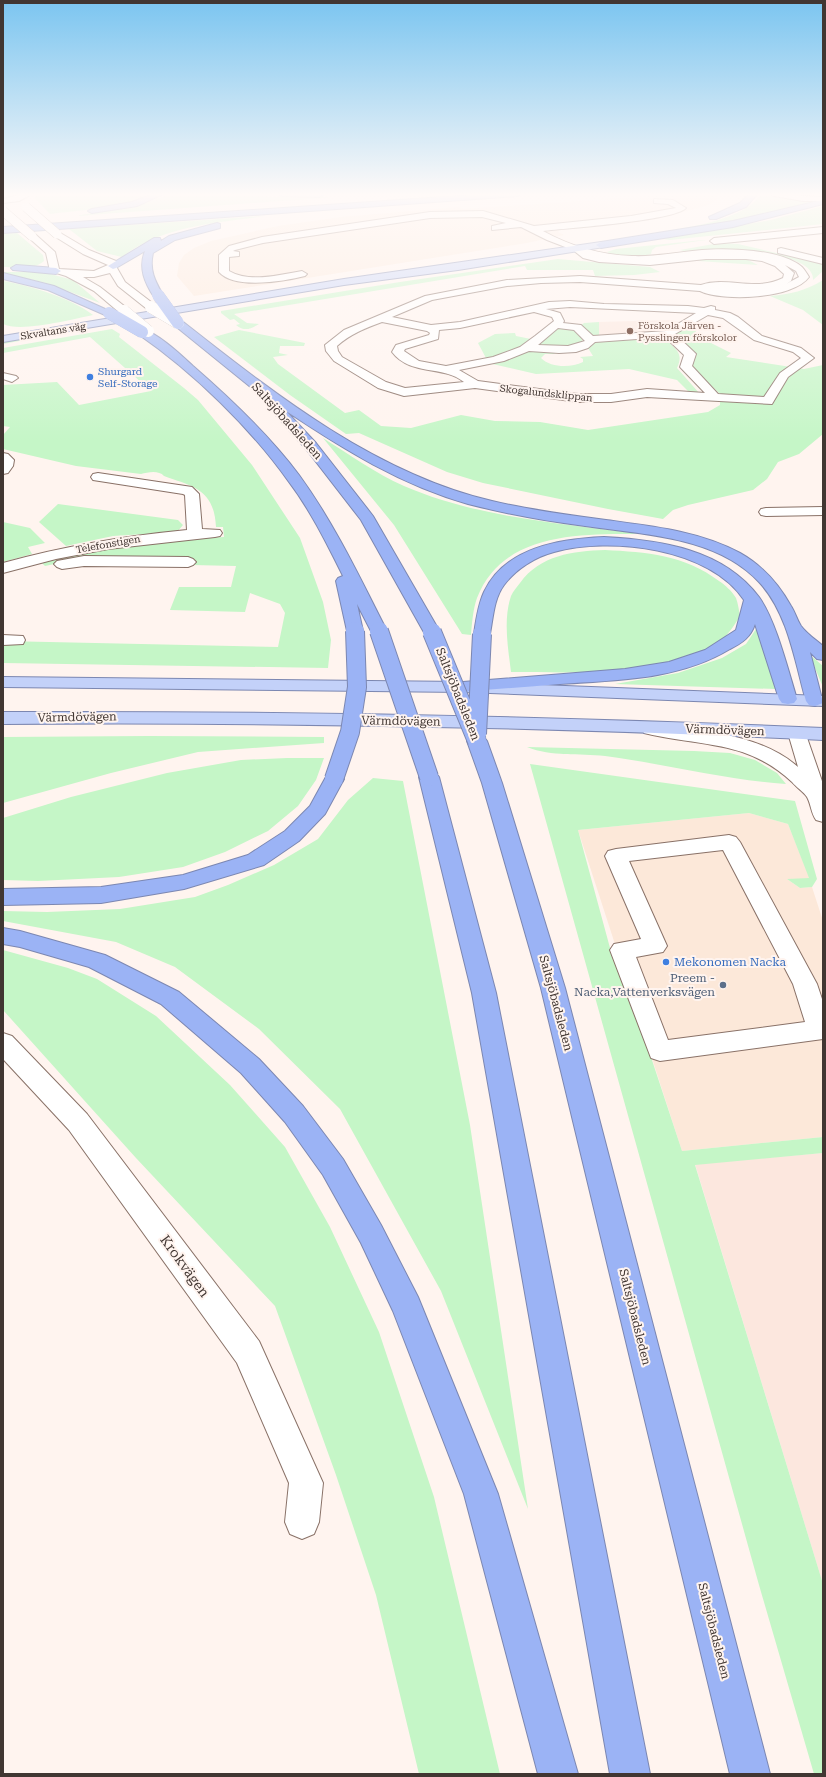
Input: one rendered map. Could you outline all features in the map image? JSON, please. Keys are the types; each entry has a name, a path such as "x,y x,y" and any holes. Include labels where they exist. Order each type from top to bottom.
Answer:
{"highway":[{"path":"7,277 52,288 109,313 145,332 216,393 274,452 300,486 336,546 379,631 429,777 484,993 630,1774"},
{"name":"Saltsjöbadsleden","path":"148,277 158,295 178,323 257,386 311,446 368,519 432,632 477,741 492,783 553,988 750,1774"},
{"path":"257,386 366,456 401,475 429,487 508,509 690,539 724,552 752,567 766,581 781,600 793,628 819,701"},
{"path":"477,741 482,634 487,607 497,584 528,556 570,543 627,542 654,546 682,553 708,562 727,572 736,579 752,600 768,637 788,699"},
{"path":"3,897 100,895 184,882 256,860 292,836 318,809 334,779 350,732 357,687 356,631 336,546"},
{"path":"463,687 642,672 686,662 705,656 725,646 742,634 747,623 752,600"},
{"path":"793,628 823,655"},
{"path":"3,936 20,939 97,961 170,998 250,1066 294,1114 333,1167 371,1234 407,1307 481,1494 558,1774"}],"main road":[{"name":"Skvaltans väg","path":"3,329 28,330 53,327 358,277"},
{"name":"Skvaltans väg","path":"3,339 344,282 383,277"},
{"path":"3,674 136,683"},
{"path":"3,682 463,687 788,699 819,701 823,725"},
{"path":"788,699 797,733"},
{"name":"Värmdövägen","path":"3,718 217,717 640,727 823,734"}],"street":[{"path":"74,277 97,289 124,311 145,332"},
{"path":"118,277 121,284 151,307 178,323"},
{"path":"232,277 264,280 283,277"},
{"name":"Skogalundsklippan","path":"706,290 709,286 748,288 774,285 782,283 789,277"},
{"name":"Skogalundsklippan","path":"380,318 431,328 460,325 533,308 558,304 710,312 726,315 734,319 758,338 797,350 807,355 808,358 784,375 768,401 648,393 611,398 578,398 475,384 404,392 382,385 338,359 332,352 331,345 339,338 380,318 429,298 507,283 534,280 587,280 743,293 782,290 800,283 804,277"},
{"path":"533,308 556,316 559,319 555,325 577,327 590,339 668,334 710,312 714,303 706,290"},
{"name":"Skogalundsklippan","path":"449,369 460,365 511,356 526,347 555,325"},
{"name":"Skogalundsklippan","path":"431,328 435,332 434,337 400,347 398,352 414,364 449,369 463,375 475,384"},
{"path":"668,334 689,352 690,357 686,367 712,394 712,397"},
{"path":"526,347 555,349 576,348 586,345 590,339"},
{"path":"3,458 7,460 7,463 3,470"},
{"path":"98,477 187,490 192,494 195,534"},
{"path":"766,512 823,511"},
{"name":"Telefonstigen","path":"3,568 42,557 107,543 216,533"},
{"path":"23,574 62,564 84,561 188,562"},
{"path":"640,727 743,746 766,754 780,762 815,793"},
{"path":"797,733 823,815"},
{"path":"729,842 805,984 821,1029 660,1051 622,950 655,946 616,856 729,842"},
{"name":"Krokvägen","path":"3,1043 78,1122 248,1352 306,1483 302,1522"}],"shaded area":[{"path":"178,277 314,277 194,296"},
{"name":"Förskola Järven - Pysslingen förskolor","path":"670,320 679,322 652,334 599,337 599,322"},
{"path":"749,813 788,824 810,879 787,879 800,888 812,887 823,921 823,1137 682,1151 578,830"},
{"path":"823,1153 823,1584 695,1164"}],"green space":[{"path":"20,277 61,277 73,280 100,303 46,283"},
{"path":"435,277 459,277 234,314 247,323 259,324 248,329 239,327 236,325 240,324 234,319 230,320 221,313 221,311"},
{"path":"823,280 823,325 803,310 770,296 798,291"},
{"path":"3,281 63,298 93,315 34,326 22,327 3,324"},
{"path":"599,322 599,337 594,337 581,325 584,323"},
{"path":"686,325 698,327 692,339 701,338 731,353 726,357 804,369 823,365 823,434 799,454 778,462 767,479 753,490 688,505 673,510 663,519 483,483 447,472 359,433 346,434 290,395 214,337 239,330 305,343 304,346 280,346 279,353 288,355 273,357 278,364 345,413 359,410 381,426 411,428 461,415 495,421 540,422 588,430 708,412 720,405 720,394 692,367 695,358 694,354 674,335"},
{"path":"87,327 89,328 3,344 3,342"},
{"path":"555,327 577,332 582,338 582,343 576,347 533,345"},
{"path":"112,329 120,334 119,337 198,400 252,465 300,538 323,602 331,640 328,668 3,663 3,641 278,647 285,613 280,604 250,593 245,612 170,610 179,587 231,587 236,566 192,565 194,559 99,559 80,560 45,566 42,563 106,548 178,539 224,537 223,527 216,527 211,505 207,498 194,487 185,483 156,472 141,474 76,466 3,449 3,435 10,427 3,426 3,385 57,382 79,405 151,391 90,337 3,353 3,348"},
{"path":"515,333 516,336 531,339 511,353 487,360 478,343 495,334"},
{"path":"645,338 648,340 666,339 676,349 680,359 677,368 700,394 690,393 677,380 629,369 536,374 488,363 522,351 539,350 556,354 545,354 541,358 550,364 567,366 583,362 583,359 580,357 593,356 588,348 594,340"},
{"path":"323,438 383,475 404,486 432,497 520,518 639,534 569,537 546,541 524,549 505,560 489,576 477,598 471,635 462,634 394,525"},
{"path":"58,504 178,520 183,525 177,532 113,536 66,546 39,522"},
{"path":"3,522 30,528 45,543 28,547 32,554 3,562"},
{"path":"605,550 665,556 693,565 706,572 730,591 736,598 740,616 726,635 716,644 694,655 670,663 616,671 511,672 507,614 511,596 515,589 537,566 558,556 569,553"},
{"path":"758,626 776,689 615,684 678,673 722,658 746,644"},
{"path":"809,654 823,666 823,687"},
{"path":"3,737 324,737 324,743 198,752 111,773 3,803"},
{"path":"527,747 730,753 755,760 777,773 786,784 741,779 605,756 546,752"},
{"path":"324,758 316,780 298,806 268,831 225,852 183,867 119,877 38,881 3,880 3,818 71,797 167,773 241,760"},
{"path":"530,764 795,801 817,879 812,887 800,888 787,879 809,878 788,824 749,813 578,830 613,959 649,1051 682,1151 823,1137 823,1153 695,1165 823,1584 823,1774 814,1774 759,1585"},
{"path":"373,778 403,781 470,1125 528,1509 441,1291 340,1109 259,1029 175,967 116,942 3,921 3,911 47,912 120,909 195,897 228,885 274,865 318,839 348,800"},
{"path":"3,950 68,968 97,979 156,1016 230,1085 285,1147 330,1227 379,1332 434,1497 500,1774 419,1774 376,1595 336,1475 275,1306 136,1158 3,1010"}],"place":[{"name":"Förskola Järven - Pysslingen förskolor","path":"630,331"},
{"name":"Shurgard Self-Storage","path":"90,377"},
{"name":"Mekonomen Nacka","path":"666,962"},
{"name":"Preem - Nacka,Vattenverksvägen","path":"723,985"}]}
